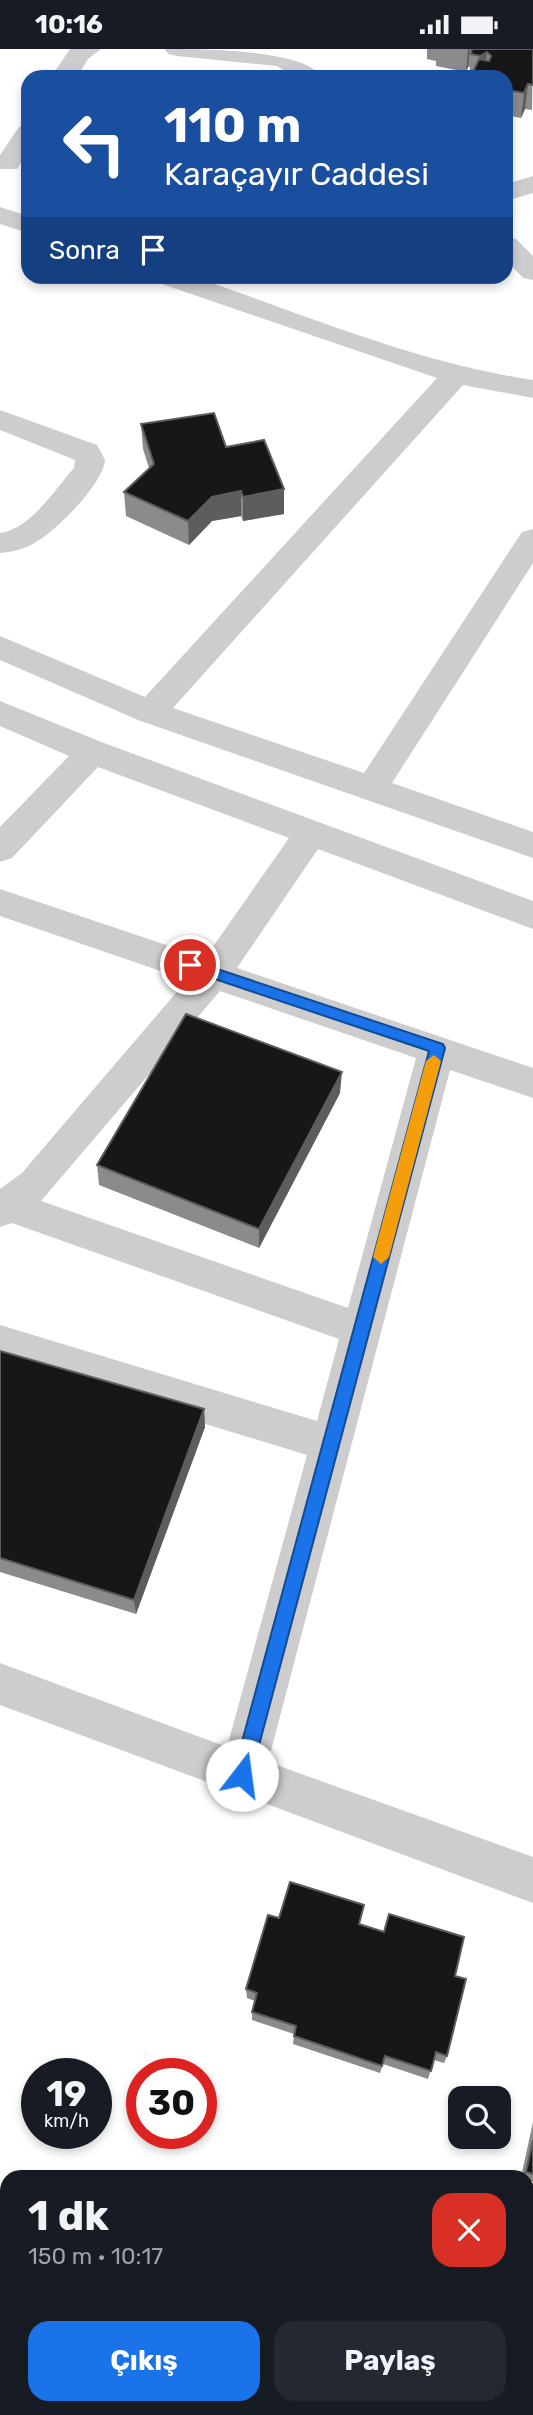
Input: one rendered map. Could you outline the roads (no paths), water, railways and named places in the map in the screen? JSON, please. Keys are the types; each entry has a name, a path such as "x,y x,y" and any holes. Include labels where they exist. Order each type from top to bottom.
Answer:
{"street":[{"path":"69,70 79,54 89,49"},
{"path":"177,49 281,62 303,70"},
{"path":"8,163 21,143"},
{"path":"513,191 533,184"},
{"path":"0,215 21,222"},
{"path":"513,252 533,272"},
{"path":"190,284 456,375 533,389"},
{"path":"150,712 456,375"},
{"path":"0,419 87,452 90,460 89,471 29,535 12,544 0,543"},
{"path":"370,789 533,539"},
{"path":"0,647 150,712 533,845"},
{"path":"0,713 92,752 533,915"},
{"path":"0,849 92,752"},
{"path":"5,1208 35,1184 214,973 312,832"},
{"path":"0,902 437,1048 533,1083"},
{"path":"242,1775 437,1048"},
{"path":"5,1208 362,1330"},
{"path":"0,1343 331,1444"},
{"path":"0,1684 533,1880"}]}
